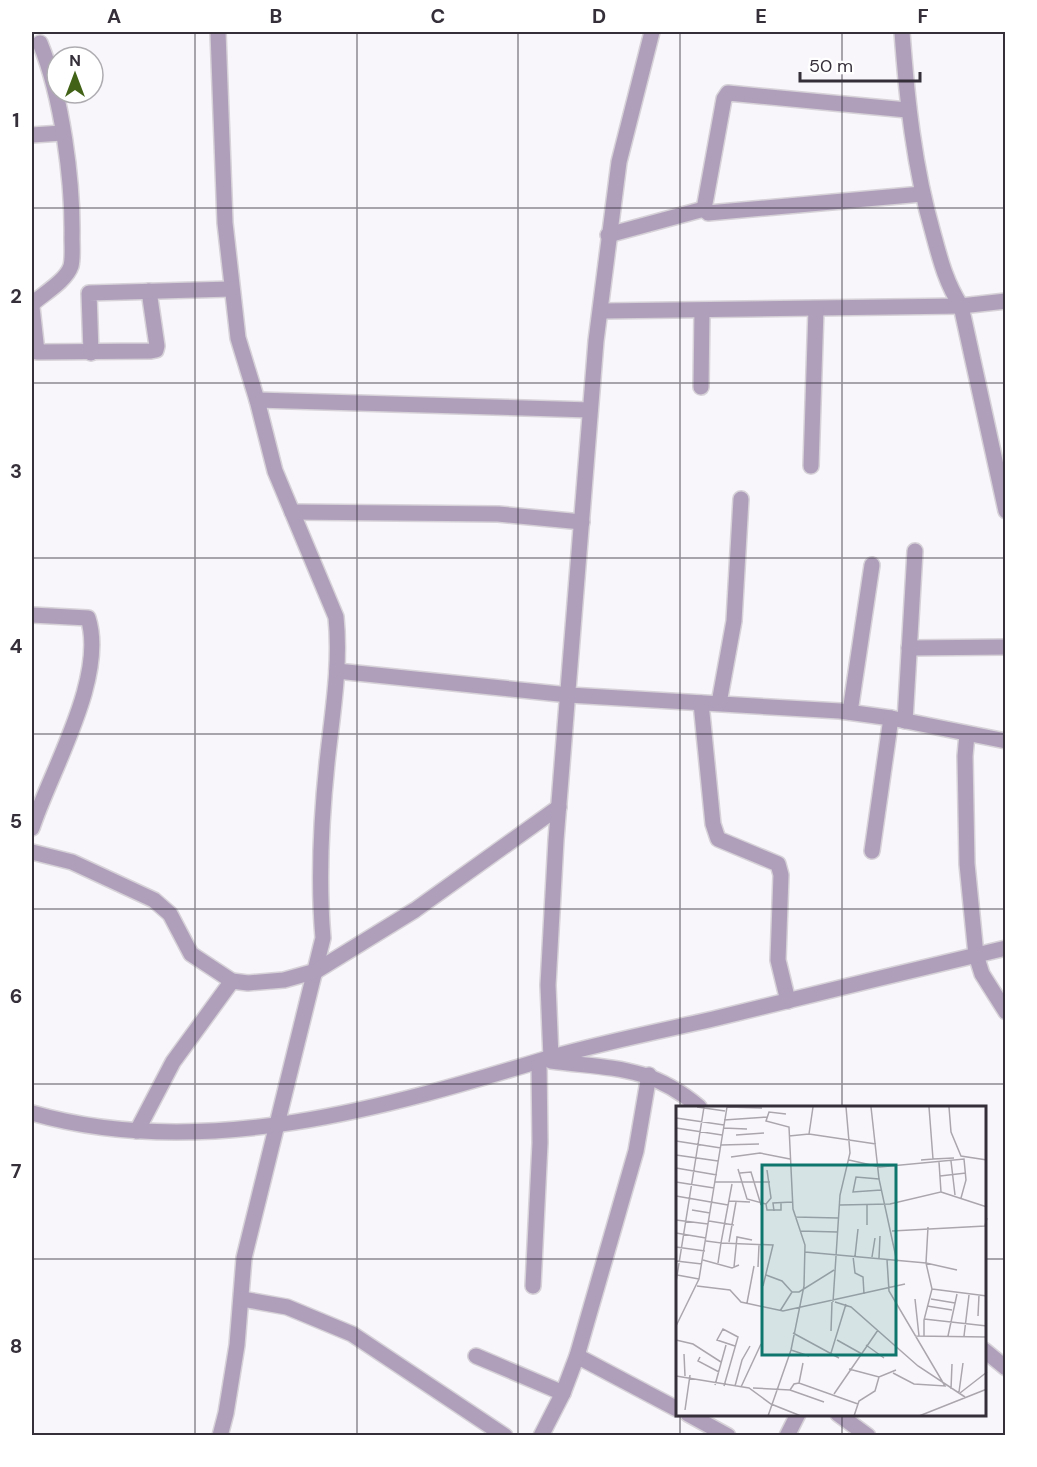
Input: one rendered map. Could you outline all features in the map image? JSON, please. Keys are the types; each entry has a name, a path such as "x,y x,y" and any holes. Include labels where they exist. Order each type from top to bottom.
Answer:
{"street":[{"path":"218,32 225,223 238,338 275,471 336,617 337,671 319,890 323,938 316,971 306,997 278,1124 244,1258 242,1299 225,1434"},
{"path":"532,1286 559,807 596,341 602,311 608,235 619,162 652,32"},
{"path":"902,32 908,110 922,194 948,285 961,306 1005,511"},
{"path":"40,44 50,66 62,133 72,214 71,266 62,278 32,306 37,352 156,351 149,291"},
{"path":"704,209 724,99 728,93 908,110"},
{"path":"32,135 62,133"},
{"path":"704,209 708,213 922,194"},
{"path":"608,235 704,209"},
{"path":"91,353 89,293 231,289"},
{"path":"602,311 961,306 1005,301"},
{"path":"811,466 816,309"},
{"path":"701,387 702,311"},
{"path":"257,400 590,410"},
{"path":"719,704 734,621 741,499"},
{"path":"292,512 498,514 582,522"},
{"path":"872,851 898,720 909,648 915,551"},
{"path":"850,712 872,565"},
{"path":"32,615 88,618 93,631 93,650 88,683 32,828"},
{"path":"909,648 1005,647"},
{"path":"337,671 569,695 850,712 1005,741"},
{"path":"701,703 713,824 718,839 778,864 781,875 778,960 788,1001"},
{"path":"967,734 965,756 967,864 976,955 982,974 1005,1012"},
{"path":"32,852 72,862 154,900 170,914 190,954 232,981 284,980 316,971 415,910 559,807"},
{"path":"32,1113 57,1120 137,1131 165,1132 278,1124 353,1112 545,1060 1005,948"},
{"path":"137,1131 173,1062 232,981"},
{"path":"545,1060 649,1075 670,1085 698,1106"},
{"path":"541,1436 563,1394 577,1356 636,1151 649,1075"},
{"path":"242,1299 287,1307 352,1334 505,1436"},
{"path":"986,1352 1005,1368"},
{"path":"476,1356 563,1394"},
{"path":"577,1356 676,1408"},
{"path":"692,1416 728,1436"},
{"path":"787,1436 797,1416"},
{"path":"841,1416 868,1436"}]}
